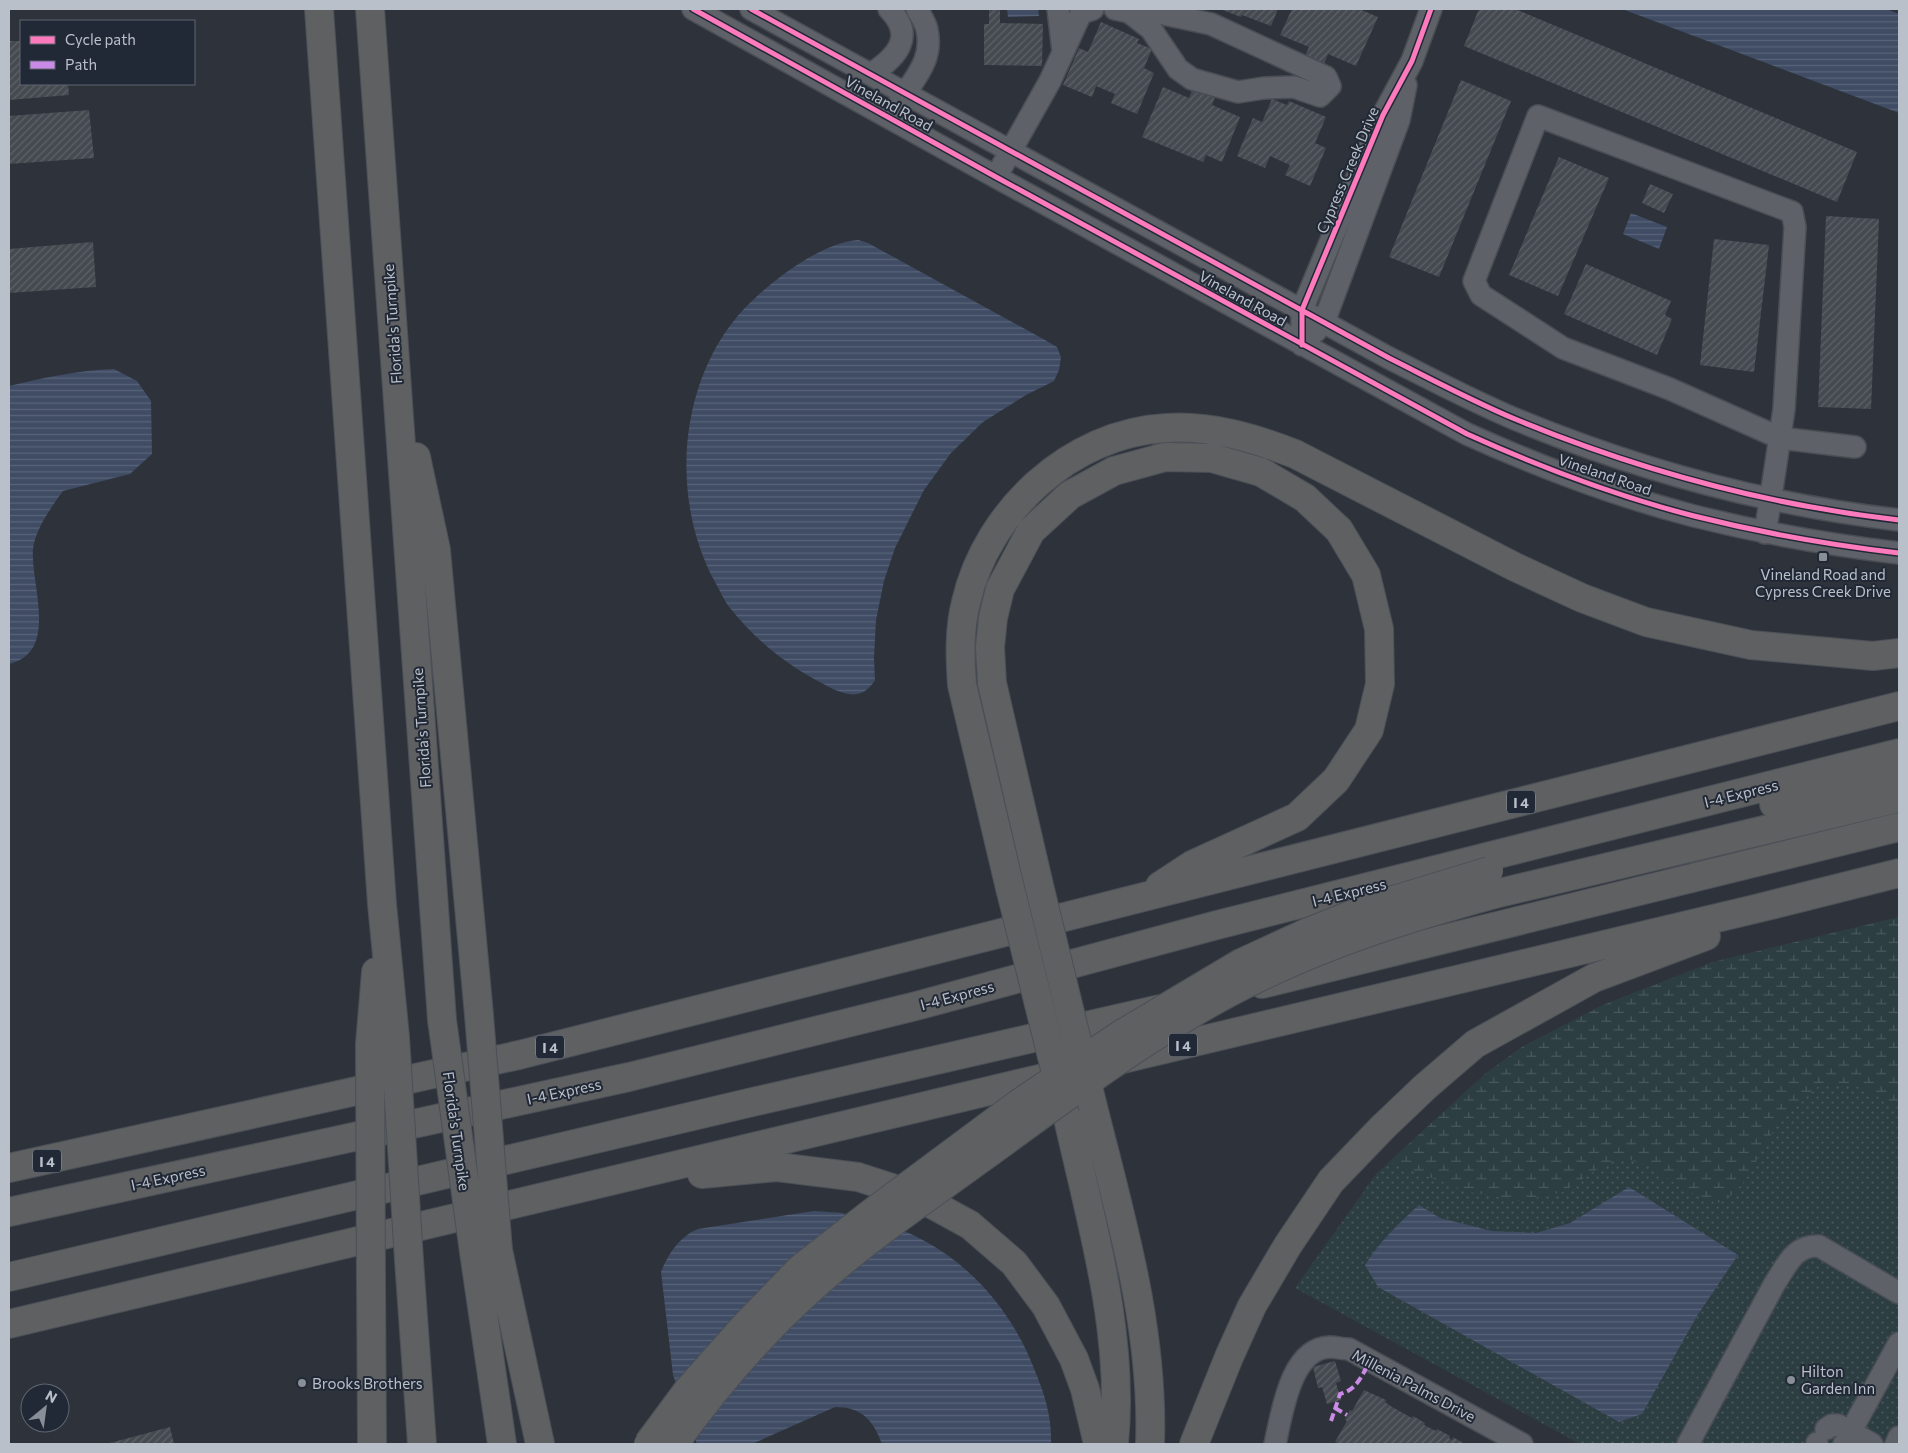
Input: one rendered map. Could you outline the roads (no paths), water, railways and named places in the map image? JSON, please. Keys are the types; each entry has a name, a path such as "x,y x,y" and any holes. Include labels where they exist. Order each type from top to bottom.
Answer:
{"highway":[{"path":"319,9 382,904 382,1041 371,1280 372,1444"},
{"name":"Florida's Turnpike","path":"370,9 442,1020 486,1251 502,1444"},
{"path":"395,360 436,550 479,1015 486,1251 540,1444"},
{"path":"1114,1444 1116,1426 1114,1355 1104,1277 1067,1114 1010,888 962,685 960,658 961,630 966,601 976,572 988,547 1003,520 1025,494 1050,472 1081,453 1114,439 1166,428 1214,430 1260,441 1295,454 1515,567 1582,598 1646,622 1751,645 1873,656 1899,653"},
{"path":"1142,898 1192,865 1297,817 1336,780 1369,730 1380,684 1379,629 1366,576 1339,530 1305,498 1261,472 1212,458 1164,457 1114,471 1070,495 1031,532 1000,589 993,618 990,647 992,683 1136,1283 1147,1350 1150,1444"},
{"name":"I 4","path":"9,1168 519,1055 1899,706"},
{"name":"I-4 Express","path":"9,1212 629,1077 916,1006 1226,923 1899,754"},
{"path":"674,1444 703,1403 758,1341 814,1286 882,1231 1141,1046 1196,1012 1256,979 1318,951 1492,883 1899,775"},
{"path":"648,1444 688,1390 743,1328 800,1269 948,1156 1049,1083 1120,1035 1241,963 1306,933 1371,907 1899,798"},
{"path":"9,1277 734,1106 1160,1009 1899,826"},
{"name":"I 4","path":"9,1324 1759,908 1899,873"},
{"path":"1194,1444 1252,1306 1288,1245 1331,1181 1425,1087 1475,1044 1594,978 1709,934 1759,908"},
{"path":"382,1041 409,1260 422,1444"},
{"path":"608,1182 777,1167 858,1177 917,1196 970,1225 1014,1263 1046,1306 1074,1360 1085,1389 1098,1444"},
{"path":"9,1262 94,1243 133,1247"}],"street":[{"name":"Vineland Road","path":"693,9 1467,434 1518,457 1634,498 1693,516 1765,533 1830,545 1899,553"},
{"name":"Vineland Road","path":"751,9 1324,322 1451,389 1514,418 1571,442 1638,465 1701,483 1824,509 1899,520"},
{"path":"871,74 890,61 901,44 903,34 899,22 889,9"},
{"path":"891,118 905,93 919,75 925,62 927,29 916,9"},
{"path":"1058,9 1063,51"},
{"path":"996,177 1050,81 1081,13 1093,9"},
{"name":"Cypress Creek Drive","path":"1302,345 1324,322 1399,120 1412,61 1431,9"},
{"path":"1122,11 1159,12 1212,24 1326,77 1330,86 1320,96 1294,87 1264,88 1238,92 1192,79 1178,69 1151,29 1122,11"},
{"name":"Cypress Creek Drive","path":"1302,345 1302,310 1382,115 1412,61"},
{"path":"1765,533 1771,499 1780,438 1784,408 1795,227 1792,212 1538,116 1474,281 1481,295 1563,348 1670,389 1780,438 1855,447"},
{"path":"1688,1444 1775,1283 1799,1250 1808,1246 1819,1246 1899,1293"},
{"path":"1848,1438 1899,1343"},
{"name":"Millenia Palms Drive","path":"1275,1444 1282,1411 1293,1376 1302,1362 1314,1352 1329,1347 1350,1349 1522,1444"},
{"path":"1820,1439 1832,1425 1838,1425 1848,1438 1872,1444"},
{"path":"1896,1444 1899,1437"}],"water":[{"path":"1007,9 1038,9 1039,16 1008,17"},
{"path":"1622,9 1886,9 1899,14 1899,113"},
{"path":"1631,213 1667,227 1659,249 1623,234"},
{"path":"858,240 868,243 1045,340 1057,347 1061,357 1059,370 1054,381 1026,395 983,422 951,453 924,490 895,548 884,581 876,620 875,680 862,693 847,694 816,680 792,665 759,639 728,605 715,582 700,547 690,510 686,472 688,433 696,396 710,360 729,327 754,299 776,280 802,262 830,247"},
{"path":"114,369 137,381 151,401 152,454 130,474 63,491 54,504 40,526 33,549 39,615 38,631 34,646 25,657 9,664 9,386 48,377"},
{"path":"1629,1187 1738,1255 1697,1316 1642,1414 1619,1422 1378,1287 1365,1265 1390,1233 1419,1205 1440,1218 1492,1231 1536,1233 1570,1223"},
{"path":"814,1211 852,1215 909,1233 934,1246 971,1274 1002,1309 1026,1349 1045,1398 1051,1444 882,1444 875,1428 865,1416 852,1409 835,1407 752,1444 697,1444 673,1375 661,1272 664,1265 680,1241 698,1229"}],"place":[{"name":"Vineland Road and Cypress Creek Drive","path":"1823,557"},
{"name":"Hilton Garden Inn","path":"1791,1380"},
{"name":"Brooks Brothers","path":"302,1383"}]}
